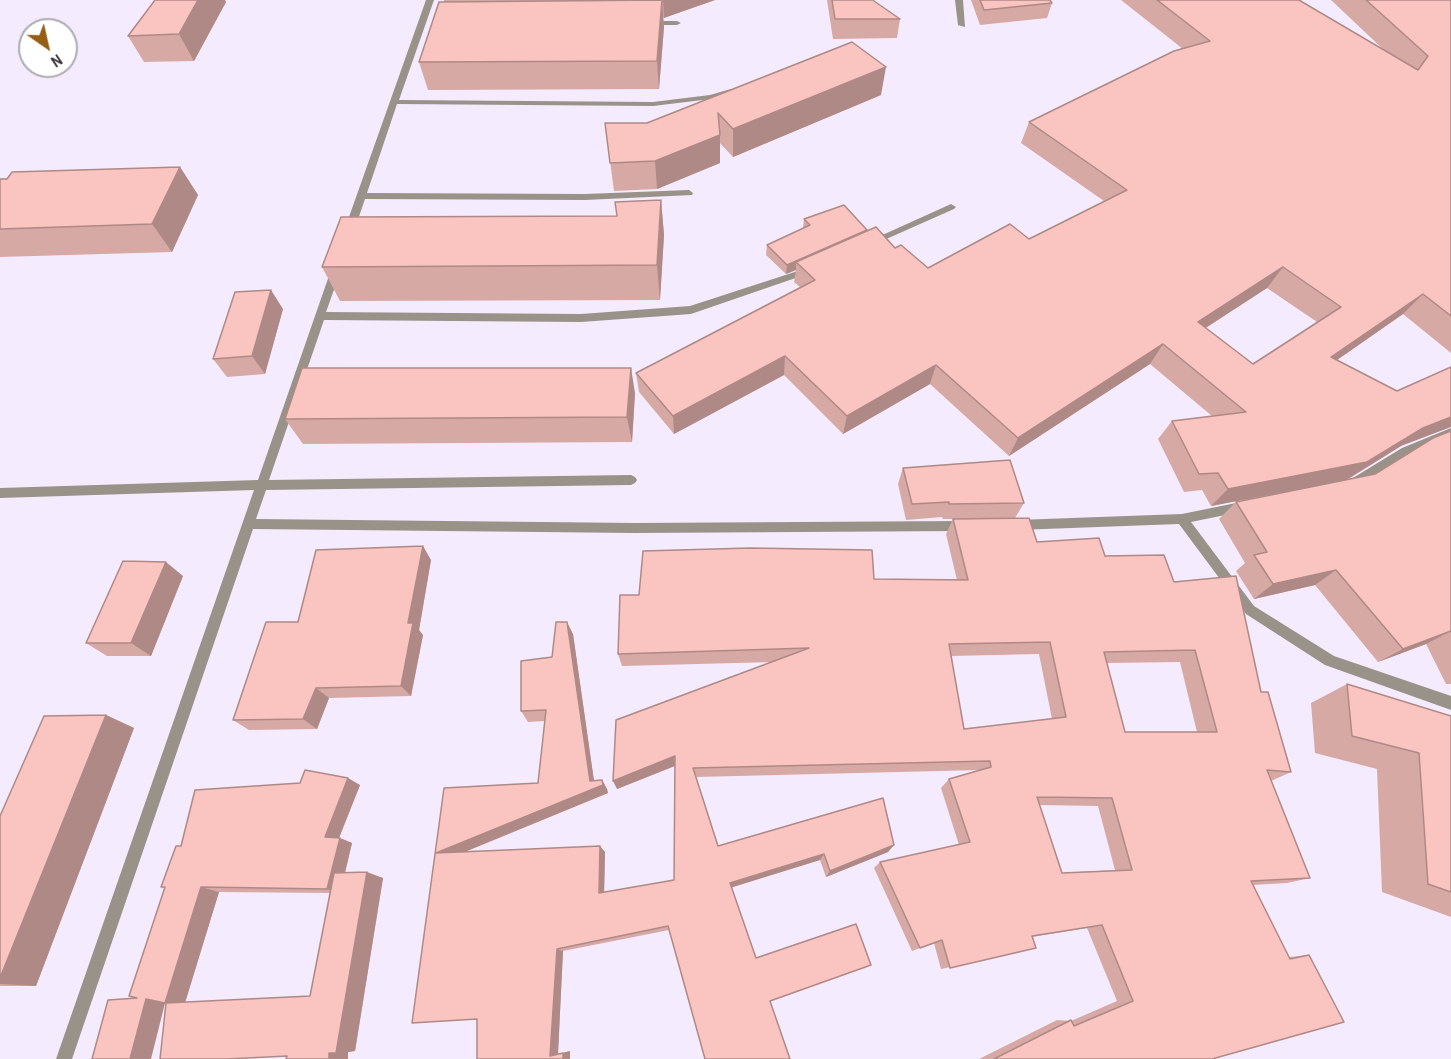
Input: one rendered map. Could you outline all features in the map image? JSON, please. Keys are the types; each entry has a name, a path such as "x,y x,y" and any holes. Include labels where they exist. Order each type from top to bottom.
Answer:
{"street":[{"path":"346,239 394,102 427,26 430,0"},
{"path":"958,0 962,25"},
{"path":"642,23 677,23"},
{"path":"394,102 653,104 711,97 744,87"},
{"path":"362,196 585,197 689,193"},
{"path":"867,244 951,207"},
{"path":"64,1059 339,261"},
{"path":"320,316 581,318 691,310 794,277 825,263"},
{"path":"1338,488 1350,486 1406,451 1451,432"},
{"path":"0,494 262,485 631,480"},
{"path":"1005,526 1182,519 1249,506"},
{"path":"1182,519 1250,610 1330,661 1451,703"},
{"path":"248,524 635,528 981,526"}],"building":[{"path":"155,0 198,0 179,34 128,36"},
{"path":"662,0 657,61 419,62 439,2"},
{"path":"832,0 873,0 900,19 835,19"},
{"path":"980,0 1050,0 1052,3 984,10"},
{"path":"1157,0 1299,0 1418,70 1428,56 1366,0 1451,0 1451,316 1423,294 1331,357 1397,391 1451,367 1451,417 1423,428 1367,462 1228,489 1218,473 1199,474 1172,421 1246,412 1163,344 1018,438 936,365 847,416 785,356 673,416 636,373 815,280 796,262 876,227 895,248 901,245 928,268 1010,224 1029,239 1127,190 1029,122 1174,51 1210,41","holes":["1283,267 1341,307 1253,364 1198,322"]},
{"path":"852,42 886,67 733,129 718,113 720,135 655,161 610,163 605,123 647,123"},
{"path":"180,167 152,224 0,229 0,179 7,179 12,172"},
{"path":"661,200 657,265 322,267 341,217 617,216 615,202"},
{"path":"844,205 867,230 787,265 767,245 810,225 804,219"},
{"path":"271,290 252,356 213,359 235,292"},
{"path":"302,368 631,368 627,417 285,419"},
{"path":"1451,431 1451,631 1403,649 1336,570 1273,584 1254,555 1267,552 1236,502 1375,474 1433,438"},
{"path":"1010,460 1024,503 912,504 903,468"},
{"path":"1029,518 1037,542 1099,538 1105,556 1164,555 1174,582 1236,576 1261,692 1268,692 1291,772 1267,770 1310,878 1251,881 1290,959 1309,955 1344,1022 1212,1059 994,1059 1071,1020 1074,1026 1133,1001 1102,925 1032,936 1036,948 950,968 942,940 920,948 880,862 970,842 949,779 991,767 990,761 693,768 718,846 883,798 894,845 830,871 824,854 730,883 756,958 856,924 871,965 770,1001 790,1059 705,1059 668,926 557,949 550,1056 563,1053 563,1059 477,1059 477,1019 412,1023 444,788 538,783 546,710 521,711 521,661 552,657 556,622 567,622 590,781 602,780 603,785 436,853 600,846 599,893 674,880 675,756 613,781 616,720 809,648 618,654 620,595 639,595 643,551 750,548 872,550 874,579 968,580 953,519","holes":["1050,642 1066,717 964,729 949,644","1195,650 1217,732 1125,732 1104,652","1037,797 1112,798 1132,870 1062,873"]},
{"path":"423,546 408,623 413,623 401,686 316,688 303,719 233,720 266,622 298,622 316,550"},
{"path":"123,561 166,562 131,643 86,643"},
{"path":"1347,684 1451,716 1451,892 1428,884 1419,753 1352,736"},
{"path":"106,715 0,978 0,816 44,716"},
{"path":"305,770 348,778 325,837 340,838 327,889 201,887 165,1003 146,999 130,1059 92,1059 108,1000 137,998 129,996 165,887 161,887 176,846 181,846 195,790 300,783"},
{"path":"367,872 336,1053 329,1053 329,1059 286,1059 287,1056 160,1059 166,1003 310,996 334,873"}]}
